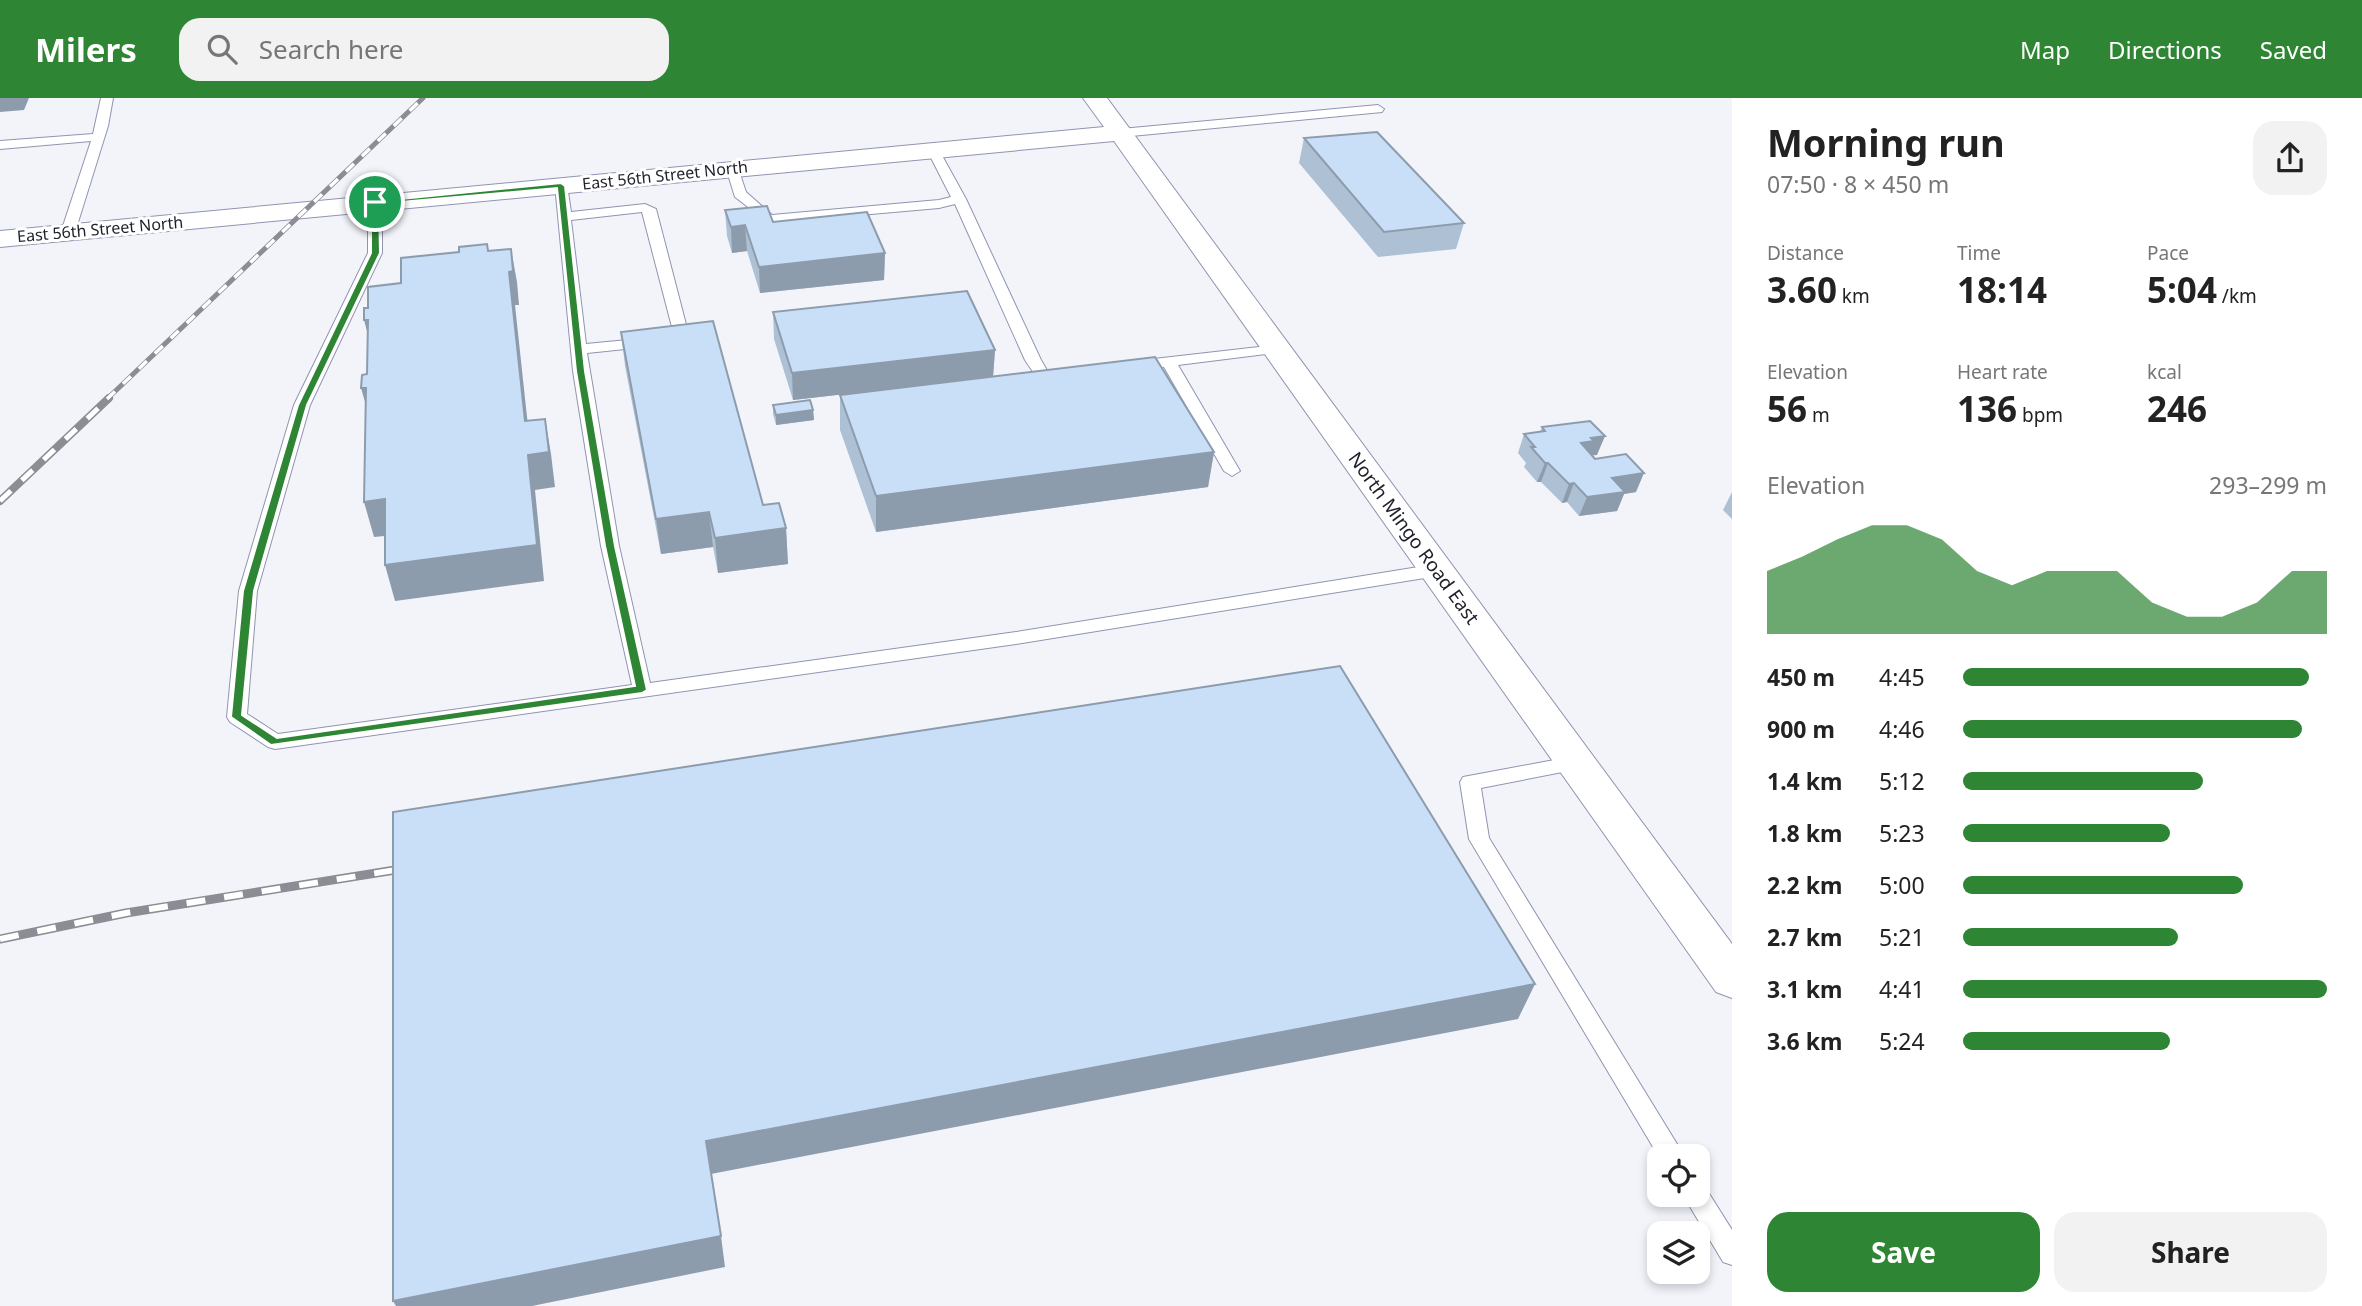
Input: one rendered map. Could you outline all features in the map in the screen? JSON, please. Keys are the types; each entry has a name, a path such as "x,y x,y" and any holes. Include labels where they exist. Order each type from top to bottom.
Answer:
{"street":[{"name":"North Mingo Road East","path":"1095,98 1732,979"},
{"name":"East 56th Street North","path":"0,239 1121,132"}],"lane":[{"path":"68,232 98,137 107,98"},
{"path":"1121,132 1378,109"},
{"path":"0,145 98,137"},
{"path":"933,150 1033,360 1045,377 1072,374"},
{"path":"732,168 740,194 769,219 939,204 958,199"},
{"path":"561,186 578,349 610,546 642,690"},
{"path":"375,202 376,253 302,405 248,591 237,717 275,742 1016,638 1437,570"},
{"path":"565,216 645,208 651,212 681,332 673,340 578,349"},
{"path":"1114,369 1277,349"},
{"path":"1169,362 1232,471"},
{"path":"1576,763 1470,782 1479,839 1665,1144"},
{"path":"1703,1207 1732,1253"}],"building":[{"path":"1377,132 1464,223 1384,232 1304,138"},
{"path":"767,206 773,222 867,212 885,253 759,267 745,225 731,227 725,210"},
{"path":"487,244 488,251 511,249 513,271 509,272 525,421 545,419 549,452 528,455 537,545 385,565 385,499 364,502 366,388 361,388 362,375 367,374 368,320 364,320 364,308 368,308 368,287 401,283 401,258 459,252 459,247"},
{"path":"967,291 995,350 792,373 773,312"},
{"path":"713,321 763,505 779,503 786,528 715,538 709,512 656,519 621,332"},
{"path":"1155,357 1214,452 876,496 840,395"},
{"path":"810,400 813,410 776,415 773,405"},
{"path":"1590,421 1605,436 1581,443 1595,459 1626,454 1644,473 1612,478 1625,492 1587,497 1574,483 1569,484 1545,463 1524,434 1545,431 1542,427"},
{"path":"1340,666 1535,984 706,1141 721,1236 393,1301 393,812"}],"railway":[{"path":"107,399 423,98"},
{"path":"0,501 109,398"},
{"path":"0,939 126,913 414,867"}],"route":[{"path":"561,186 581,371 610,546 642,690 275,742 237,717 248,591 302,405 376,253 375,202 561,186"}]}
